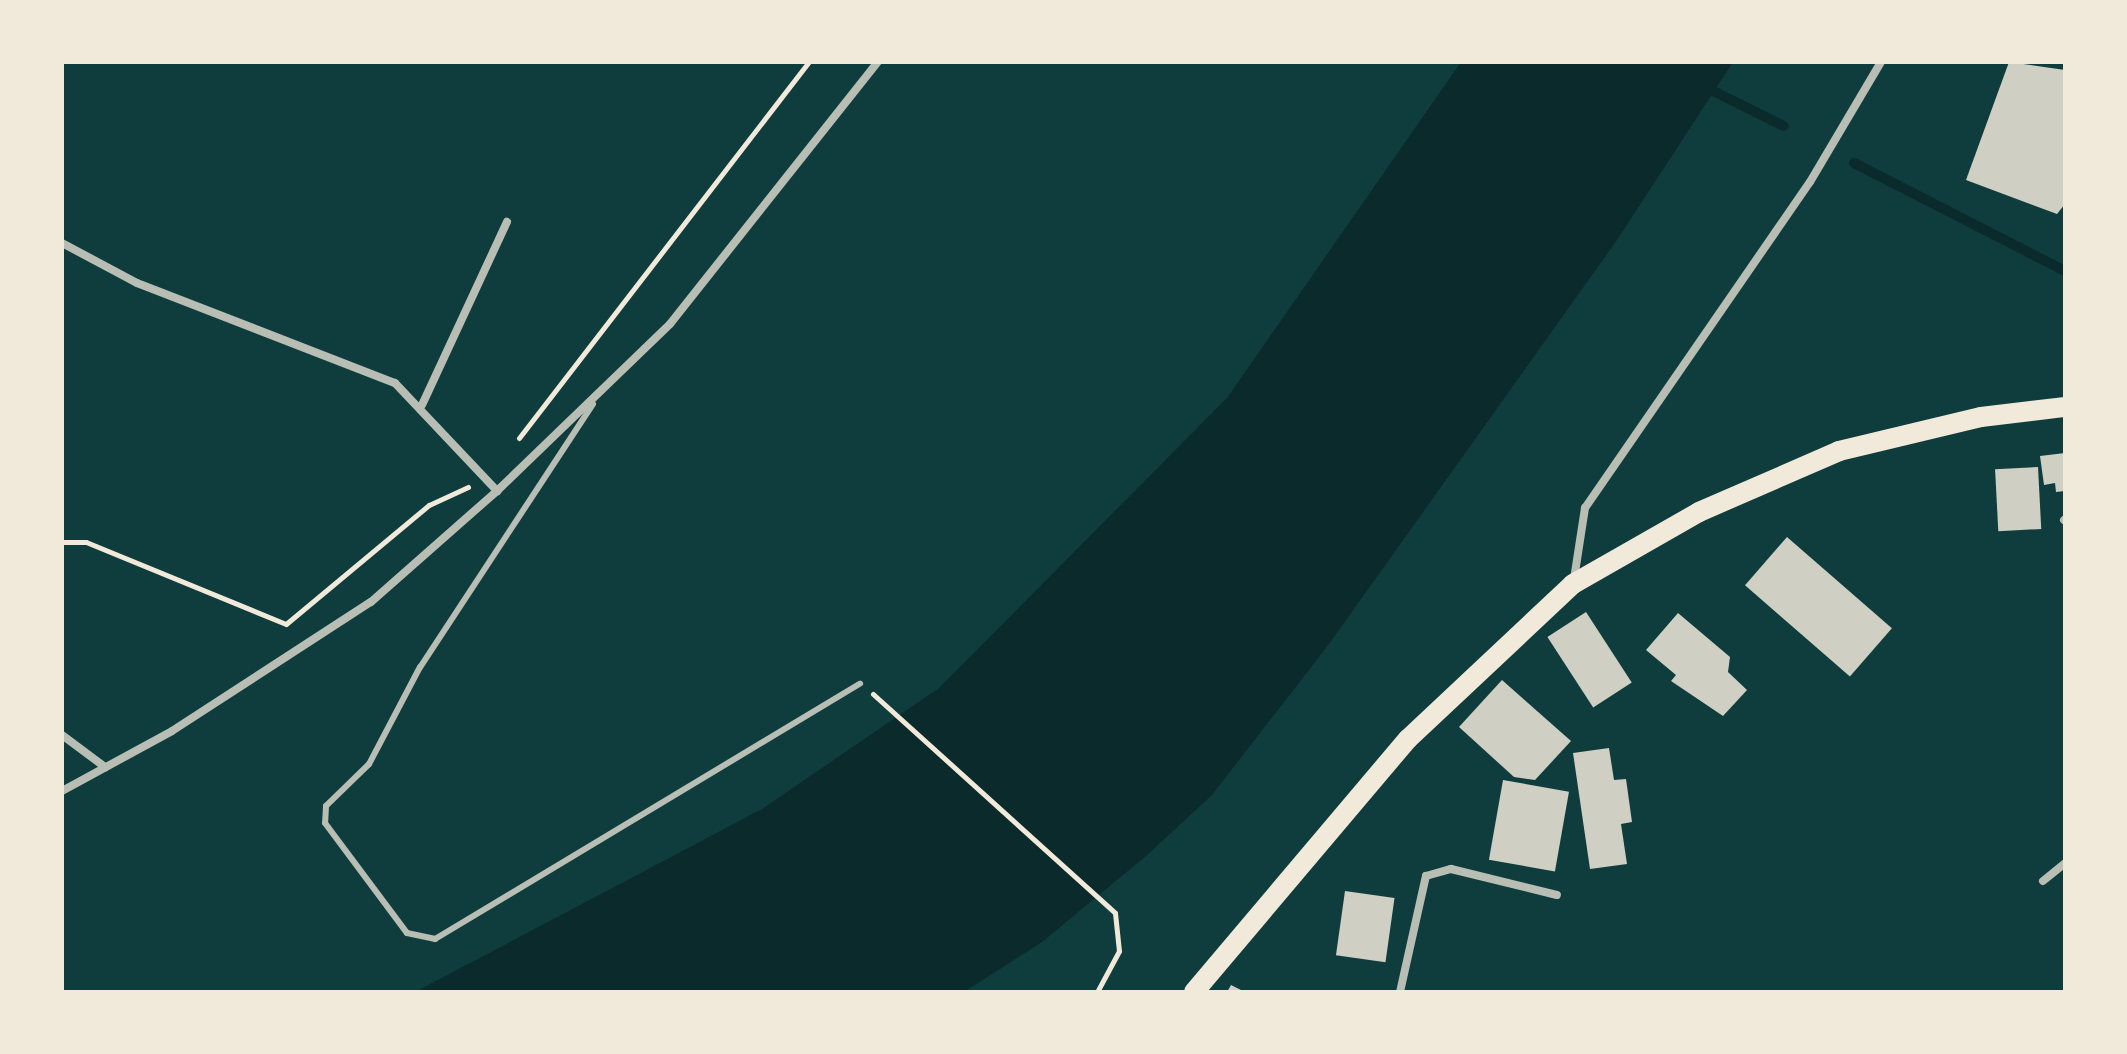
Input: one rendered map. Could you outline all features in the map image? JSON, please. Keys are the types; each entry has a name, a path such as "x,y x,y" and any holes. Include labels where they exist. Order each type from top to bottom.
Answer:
{"main road":[{"path":"1194,992 1408,739 1573,584 1699,512 1839,451 1981,417 2065,407"}],"street":[{"path":"62,791 371,602 497,491 593,404 670,324 878,62"},
{"path":"1573,584 1585,508 1810,182 1881,62"},
{"path":"422,405 507,222"},
{"path":"62,243 137,283 361,366 422,405 497,491"},
{"path":"62,735 105,767"},
{"path":"2043,881 2065,863"},
{"path":"1400,992 1426,876 1451,869 1557,895"}],"lane":[{"path":"593,404 420,667 369,764 326,806 325,823 407,933 435,939 860,684"}],"path":[{"path":"516,443 809,62"},
{"path":"62,542 86,542 286,624 429,505 488,481"},
{"path":"892,708 1115,913 1119,951 1097,992"}],"water":[{"path":"1461,62 1733,62 1617,240 1329,644 1212,795 1146,856 1042,942 964,992 415,992 762,809 939,688 1227,398"}],"building":[{"path":"2009,62 2065,70 2065,204 2057,214 1966,180"},
{"path":"2065,453 2065,491 2056,492 2055,483 2044,485 2040,456"},
{"path":"2038,467 2041,529 1998,531 1995,469"},
{"path":"1787,537 1892,628 1850,676 1745,585"},
{"path":"1586,612 1632,682 1593,708 1547,637"},
{"path":"1678,613 1730,657 1728,672 1747,690 1723,716 1671,681 1676,675 1646,650"},
{"path":"1502,680 1571,741 1535,780 1514,777 1459,727"},
{"path":"1609,748 1614,780 1626,779 1632,822 1621,824 1627,864 1590,869 1573,753"},
{"path":"1503,780 1569,792 1555,871 1489,860"},
{"path":"1345,891 1395,898 1385,962 1336,955"},
{"path":"1231,985 1245,992 1227,992"}],"waterway":[{"path":"1703,86 1784,126"},
{"path":"1854,163 2065,271"}]}
